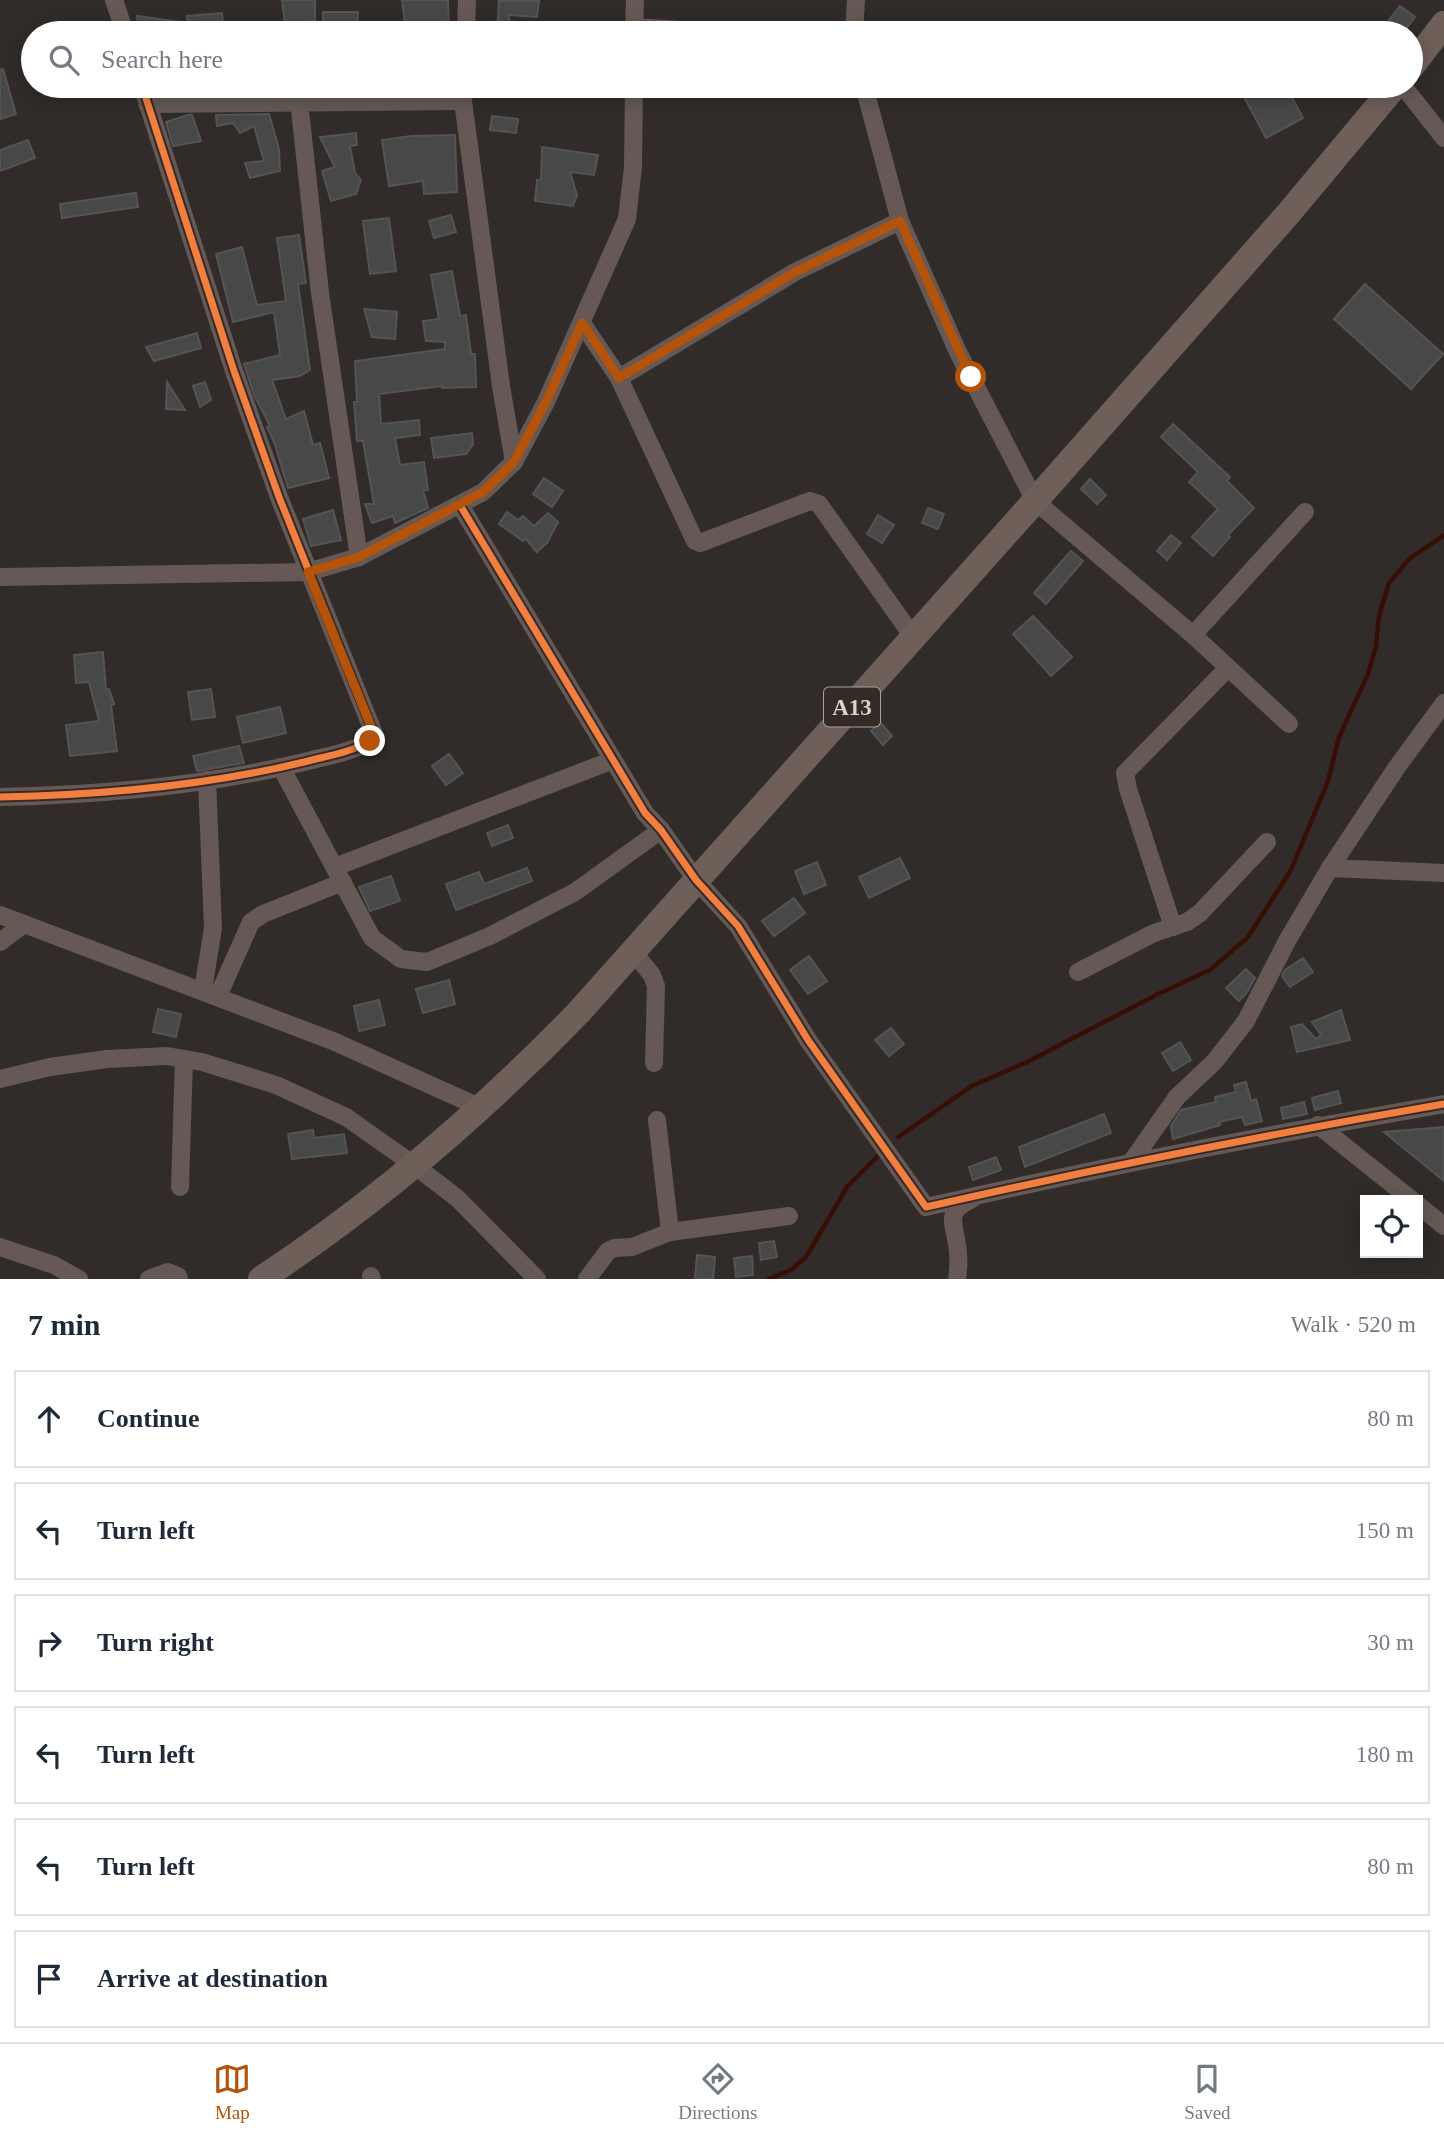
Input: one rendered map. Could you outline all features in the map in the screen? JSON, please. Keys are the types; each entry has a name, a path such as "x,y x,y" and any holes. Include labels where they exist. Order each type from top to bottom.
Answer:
{"highway":[{"path":"1423,51 1444,24"},
{"name":"A13","path":"261,1279 414,1165 541,1052 634,953 696,880 914,638 1288,214 1385,98"}],"street":[{"path":"114,0 121,21"},
{"path":"466,21 467,0"},
{"path":"634,21 635,0"},
{"path":"855,21 856,0"},
{"path":"0,797 135,790 282,767 358,748 370,741 373,731 308,572 234,371 145,98"},
{"path":"147,104 369,98"},
{"path":"464,98 501,386 514,462"},
{"path":"0,577 308,572 359,557 483,492 514,462 546,402 627,219 634,167 634,98"},
{"path":"867,98 900,221 958,352 1035,501 1193,635 1289,724"},
{"path":"1412,98 1444,138"},
{"path":"299,101 320,293 359,557"},
{"path":"619,378 795,272 900,221"},
{"path":"582,323 619,378 695,541 700,543 810,501 819,504 914,638"},
{"path":"460,505 645,813 661,830 696,880 738,926 808,1040 926,1207 1132,1161 1444,1104"},
{"path":"1193,635 1305,512"},
{"path":"1173,928 1125,773 1228,668"},
{"path":"1132,1161 1177,1097 1215,1061 1246,1021 1287,940 1330,868 1397,767 1444,703"},
{"path":"211,993 251,922 263,914 339,874 613,760"},
{"path":"282,767 372,938 401,959 427,962 490,936 575,892 661,830"},
{"path":"207,780 213,928 211,993"},
{"path":"1078,972 1200,913 1267,842"},
{"path":"1330,868 1444,873"},
{"path":"0,915 333,1041 479,1107"},
{"path":"0,942 24,924"},
{"path":"634,953 652,975 656,986 654,1063"},
{"path":"0,1079 50,1067 107,1059 167,1056 276,1085 346,1117 414,1165 457,1198 537,1279"},
{"path":"180,1187 184,1059"},
{"path":"657,1120 670,1232"},
{"path":"1318,1125 1406,1195"},
{"path":"957,1279 958,1254 952,1215 960,1205 981,1194"},
{"path":"1423,1209 1444,1226"},
{"path":"587,1279 611,1249 632,1247 670,1232 789,1216"},
{"path":"0,1247 54,1265 79,1279"},
{"path":"149,1279 168,1272 180,1279"}],"building":[{"path":"282,0 315,0 315,21 285,21"},
{"path":"402,0 448,0 449,21 405,21"},
{"path":"499,0 539,1 537,17 508,15 510,21 498,21"},
{"path":"1400,6 1415,17 1412,21 1388,21"},
{"path":"323,12 358,12 358,21 323,21"},
{"path":"222,13 223,21 188,21 187,16"},
{"path":"137,16 173,21 138,21"},
{"path":"3,69 16,114 0,119 0,70"},
{"path":"1244,98 1292,98 1303,118 1266,138"},
{"path":"269,114 279,149 280,171 250,178 245,163 264,161 254,126 240,133 233,123 217,126 216,115"},
{"path":"192,115 201,141 173,146 166,122"},
{"path":"492,116 518,119 516,133 490,130"},
{"path":"356,133 357,145 350,146 355,173 361,180 356,194 331,201 322,171 335,167 320,137"},
{"path":"455,135 457,192 424,194 423,181 389,186 382,140"},
{"path":"28,140 35,158 0,171 0,150"},
{"path":"542,147 598,155 594,175 570,172 577,195 573,206 535,201 537,180 541,180"},
{"path":"136,193 138,207 62,218 60,204"},
{"path":"451,215 456,232 434,238 429,221"},
{"path":"389,218 396,271 370,274 363,221"},
{"path":"299,235 306,283 298,284 310,370 300,376 272,380 286,419 304,411 313,445 320,443 329,478 288,488 267,427 270,426 254,395 244,364 280,355 274,312 233,322 216,254 242,247 257,305 286,301 277,238"},
{"path":"452,271 460,316 466,315 471,354 475,354 476,387 442,386 379,394 381,424 419,420 420,435 395,438 400,465 424,462 428,490 423,490 428,508 395,523 393,516 372,523 365,504 374,504 363,441 357,441 355,361 445,349 445,342 426,341 423,321 439,319 431,275"},
{"path":"1365,284 1443,354 1411,389 1334,319"},
{"path":"364,309 397,312 395,339 372,337"},
{"path":"197,333 201,348 154,361 146,347"},
{"path":"167,382 185,410 166,409"},
{"path":"205,382 211,400 200,407 193,386"},
{"path":"1173,424 1230,477 1227,481 1254,508 1228,535 1230,537 1213,556 1192,537 1218,509 1189,482 1198,472 1161,437"},
{"path":"472,433 473,445 466,454 434,458 431,438"},
{"path":"544,478 563,491 552,507 533,494"},
{"path":"1090,479 1106,495 1097,504 1081,489"},
{"path":"928,508 944,514 938,529 922,523"},
{"path":"333,510 341,540 311,546 303,519"},
{"path":"507,512 518,520 523,516 534,526 548,513 558,522 547,543 537,552 525,538 523,541 499,524"},
{"path":"878,515 894,525 882,543 867,534"},
{"path":"1171,535 1181,543 1167,560 1157,551"},
{"path":"1071,551 1083,561 1046,604 1034,593"},
{"path":"1033,616 1072,657 1051,676 1013,634"},
{"path":"103,652 106,690 109,689 114,704 111,705 117,751 70,756 66,725 99,721 89,682 76,683 74,655"},
{"path":"211,689 215,717 192,720 188,692"},
{"path":"280,707 286,733 243,743 237,717"},
{"path":"880,722 892,736 883,745 871,731"},
{"path":"239,746 244,763 197,771 193,756"},
{"path":"449,754 463,773 446,785 432,766"},
{"path":"508,825 513,838 492,846 487,833"},
{"path":"900,858 910,878 869,898 859,877"},
{"path":"817,862 826,885 804,894 795,871"},
{"path":"527,868 532,881 456,910 446,884 479,872 484,884"},
{"path":"391,876 400,901 370,911 359,887"},
{"path":"794,898 805,913 774,936 762,921"},
{"path":"809,956 827,981 808,994 790,970"},
{"path":"1303,958 1313,972 1290,987 1282,976 1285,970"},
{"path":"1246,969 1255,978 1239,1001 1226,988"},
{"path":"449,980 455,1004 423,1013 416,989"},
{"path":"379,1000 385,1025 359,1031 354,1006"},
{"path":"158,1009 181,1014 176,1037 153,1032"},
{"path":"1341,1010 1350,1040 1297,1052 1291,1027 1302,1024 1316,1039 1321,1035 1312,1022"},
{"path":"891,1028 904,1044 889,1056 875,1040"},
{"path":"1180,1042 1191,1060 1173,1071 1162,1053"},
{"path":"1246,1082 1251,1101 1256,1099 1262,1121 1245,1125 1242,1117 1219,1122 1220,1125 1173,1139 1171,1126 1181,1110 1216,1102 1215,1097 1236,1092 1234,1085"},
{"path":"1338,1091 1341,1103 1315,1110 1312,1098"},
{"path":"1304,1102 1307,1114 1283,1119 1281,1108"},
{"path":"1104,1114 1111,1133 1025,1167 1019,1147"},
{"path":"1444,1127 1444,1181 1384,1132"},
{"path":"313,1130 314,1138 344,1134 347,1153 292,1159 288,1134"},
{"path":"996,1157 1001,1170 973,1180 969,1167"},
{"path":"774,1241 777,1257 761,1260 759,1243"},
{"path":"697,1255 715,1257 713,1279 695,1279"},
{"path":"752,1256 753,1275 736,1277 734,1258"}],"waterway":[{"path":"898,1137 972,1086 1027,1062 1210,970 1248,937 1291,870 1328,781 1339,737 1368,674 1376,646 1379,616 1389,583 1409,559 1444,535"},
{"path":"769,1279 791,1270 806,1257 847,1187 882,1152"}],"cycle path":[{"path":"0,797 115,791 229,777 346,751 370,741 373,731 279,497 234,371 146,98"},
{"path":"460,505 645,813 661,830 696,880 738,926 808,1040 926,1207 1184,1152 1444,1104"}],"route":[{"path":"370,741 373,731 308,572 359,557 483,492 514,462 546,402 582,323 619,378 795,272 900,221 971,377"}]}
